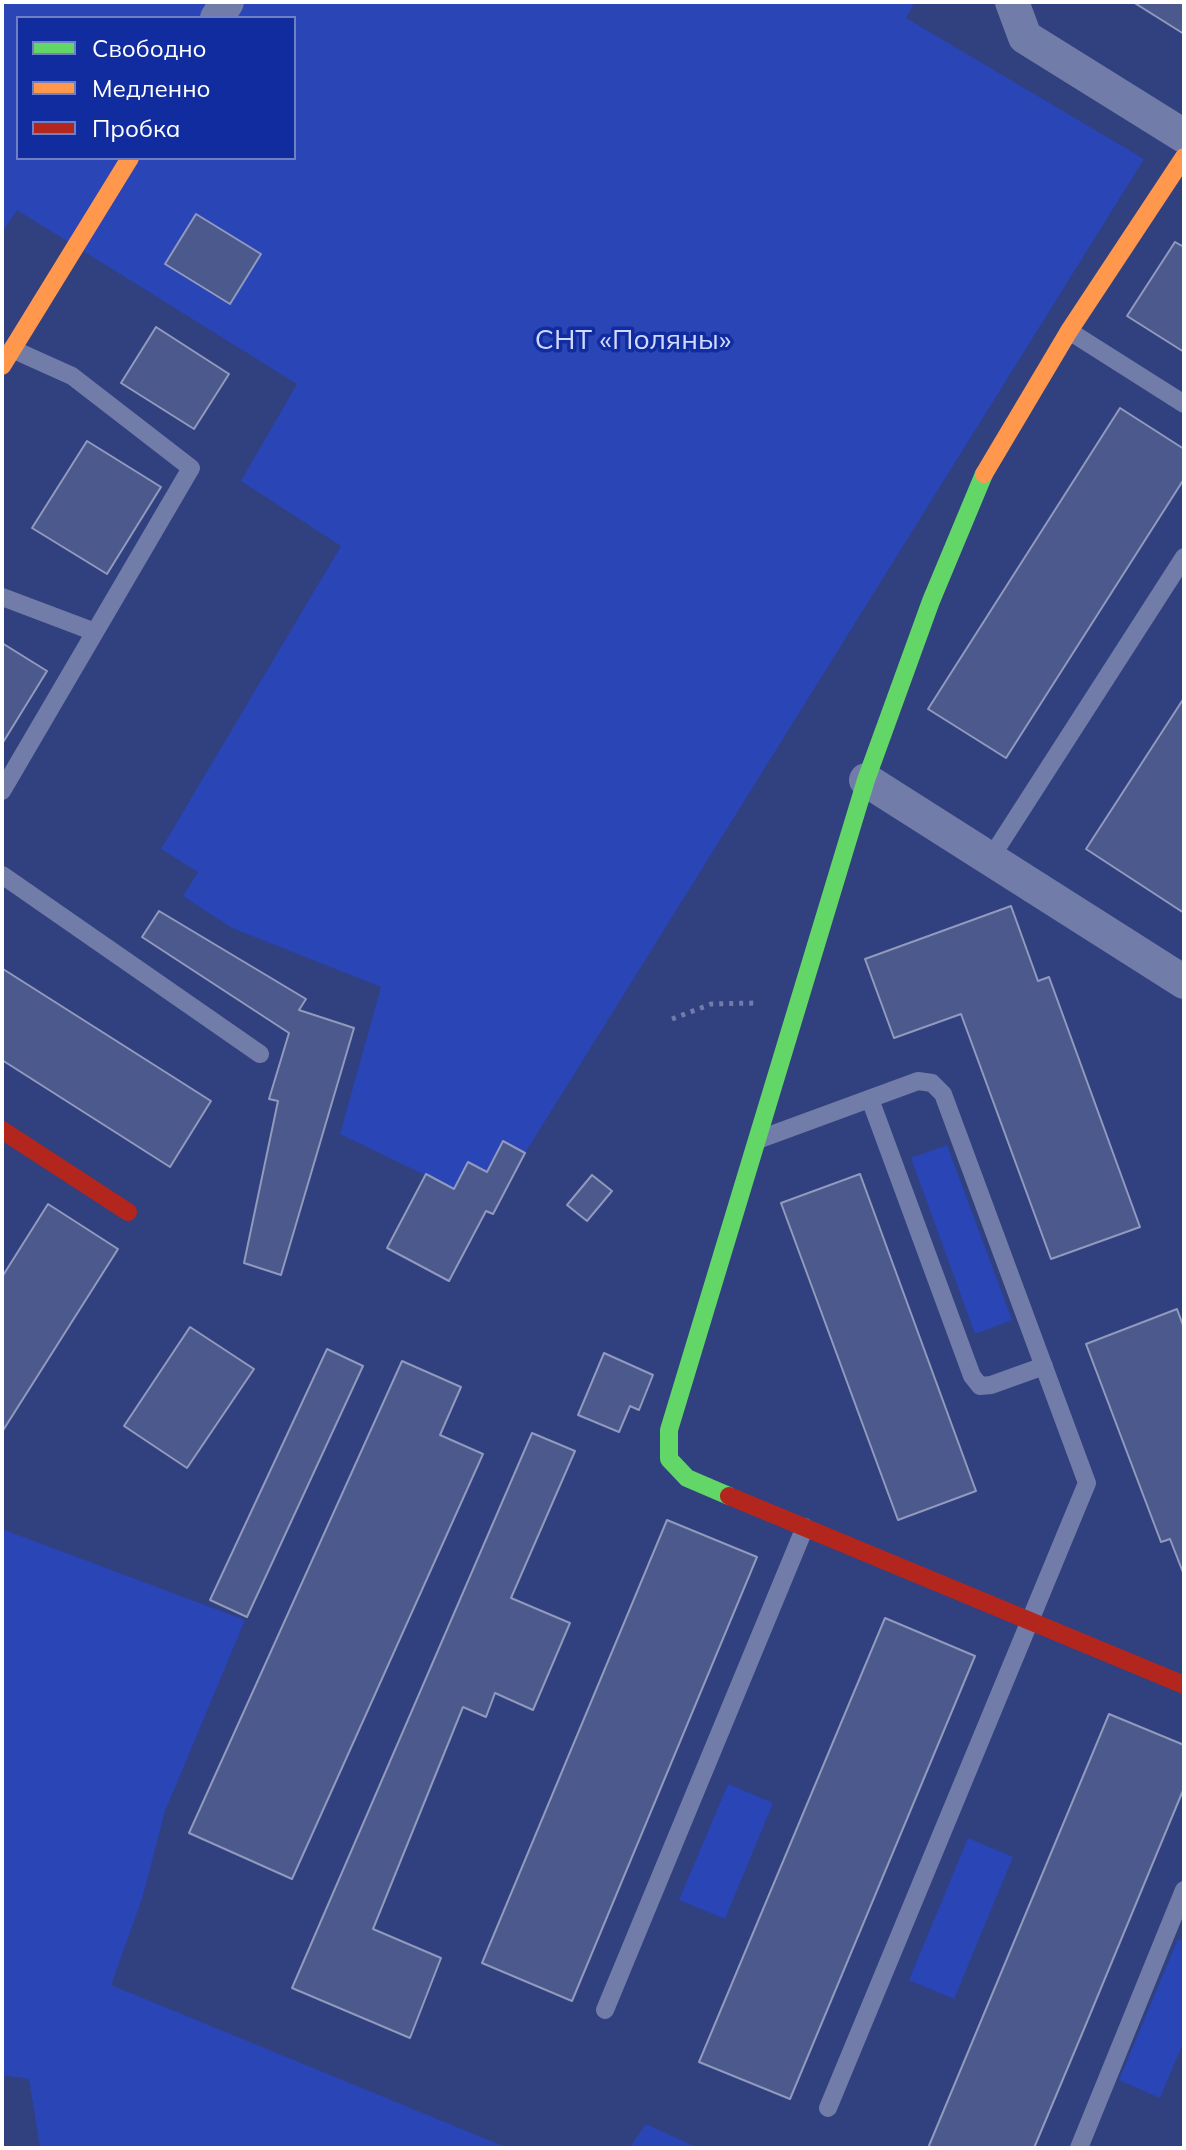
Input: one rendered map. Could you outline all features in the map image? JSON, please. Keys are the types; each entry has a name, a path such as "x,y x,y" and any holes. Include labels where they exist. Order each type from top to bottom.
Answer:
{"street":[{"path":"1012,2 1025,37 1184,136"},
{"path":"1184,157 1069,331 986,469 931,601 866,780 669,1430 669,1459 687,1478 1184,1685"},
{"path":"2,366 129,160"},
{"path":"866,780 1184,982"},
{"path":"2,1130 128,1212"}],"lane":[{"path":"1069,331 1184,404"},
{"path":"2,791 191,468 72,376 12,349"},
{"path":"990,859 1184,557"},
{"path":"2,597 95,632"},
{"path":"2,875 260,1054"},
{"path":"756,1141 918,1081 932,1083 943,1094 1087,1483 828,2108"},
{"path":"870,1099 972,1376 980,1386 991,1385 1044,1366"},
{"path":"605,2010 805,1527"},
{"path":"1079,2148 1184,1890"}],"path":[{"path":"672,1019 711,1004 760,1003 806,979"}],"green space":[{"name":"СНТ «Поляны»","path":"2,2 915,2 906,18 1144,159 525,1153 503,1142 487,1172 454,1189 340,1134 381,987 232,928 183,896 198,872 161,849 341,546 241,481 297,384 17,210 2,233"},
{"path":"947,1145 1012,1320 975,1334 911,1158"},
{"path":"2,1529 245,1620 165,1811 142,1899 111,1985 508,2148 40,2148 29,2079 2,2075"},
{"path":"728,1784 773,1803 725,1919 679,1900"},
{"path":"968,1838 1013,1857 954,1999 909,1980"},
{"path":"1178,1939 1184,1941 1184,2041 1160,2098 1119,2080"},
{"path":"646,2124 698,2148 629,2148"}],"building":[{"path":"1133,2 1184,2 1184,34"},
{"path":"196,214 261,254 230,304 165,264"},
{"path":"1175,242 1184,247 1184,352 1127,316"},
{"path":"156,327 229,374 194,429 121,383"},
{"path":"1120,408 1184,449 1184,479 1006,758 928,709"},
{"path":"87,441 161,487 107,574 32,528"},
{"path":"2,643 47,671 2,744"},
{"path":"1184,698 1184,913 1086,849"},
{"path":"1011,906 1038,981 1049,977 1140,1227 1051,1259 961,1014 894,1038 865,959"},
{"path":"159,911 306,999 299,1010 354,1028 281,1275 244,1263 278,1101 269,1099 289,1033 142,937"},
{"path":"3,969 211,1101 170,1167 2,1060"},
{"path":"503,1141 525,1153 493,1214 486,1211 449,1281 387,1248 426,1174 454,1189 468,1162 487,1172"},
{"path":"860,1174 976,1491 898,1520 781,1203"},
{"path":"592,1175 612,1191 587,1221 567,1205"},
{"path":"48,1204 118,1249 2,1432 2,1277"},
{"path":"1177,1309 1184,1328 1184,1575 1170,1539 1161,1542 1086,1344"},
{"path":"190,1327 254,1369 187,1468 124,1426"},
{"path":"327,1349 363,1366 247,1617 210,1600"},
{"path":"604,1353 653,1375 639,1410 630,1406 619,1432 578,1415"},
{"path":"402,1361 461,1387 440,1435 483,1454 292,1879 189,1833"},
{"path":"532,1433 575,1451 511,1598 570,1623 533,1710 495,1693 486,1717 463,1707 373,1929 441,1958 410,2038 292,1988"},
{"path":"667,1520 757,1557 572,2001 482,1963"},
{"path":"885,1618 975,1656 790,2099 699,2062"},
{"path":"1109,1714 1184,1745 1184,1788 1084,2029 1034,2148 928,2148"}],"traffic: fast":[{"path":"729,1496 687,1478 669,1459 669,1430 866,780 931,601 984,474"}],"traffic: slow":[{"path":"984,474 1069,331 1184,157"},
{"path":"2,366 129,160"}],"traffic: jam":[{"path":"2,1130 128,1212"},
{"path":"729,1496 1184,1685"}]}
